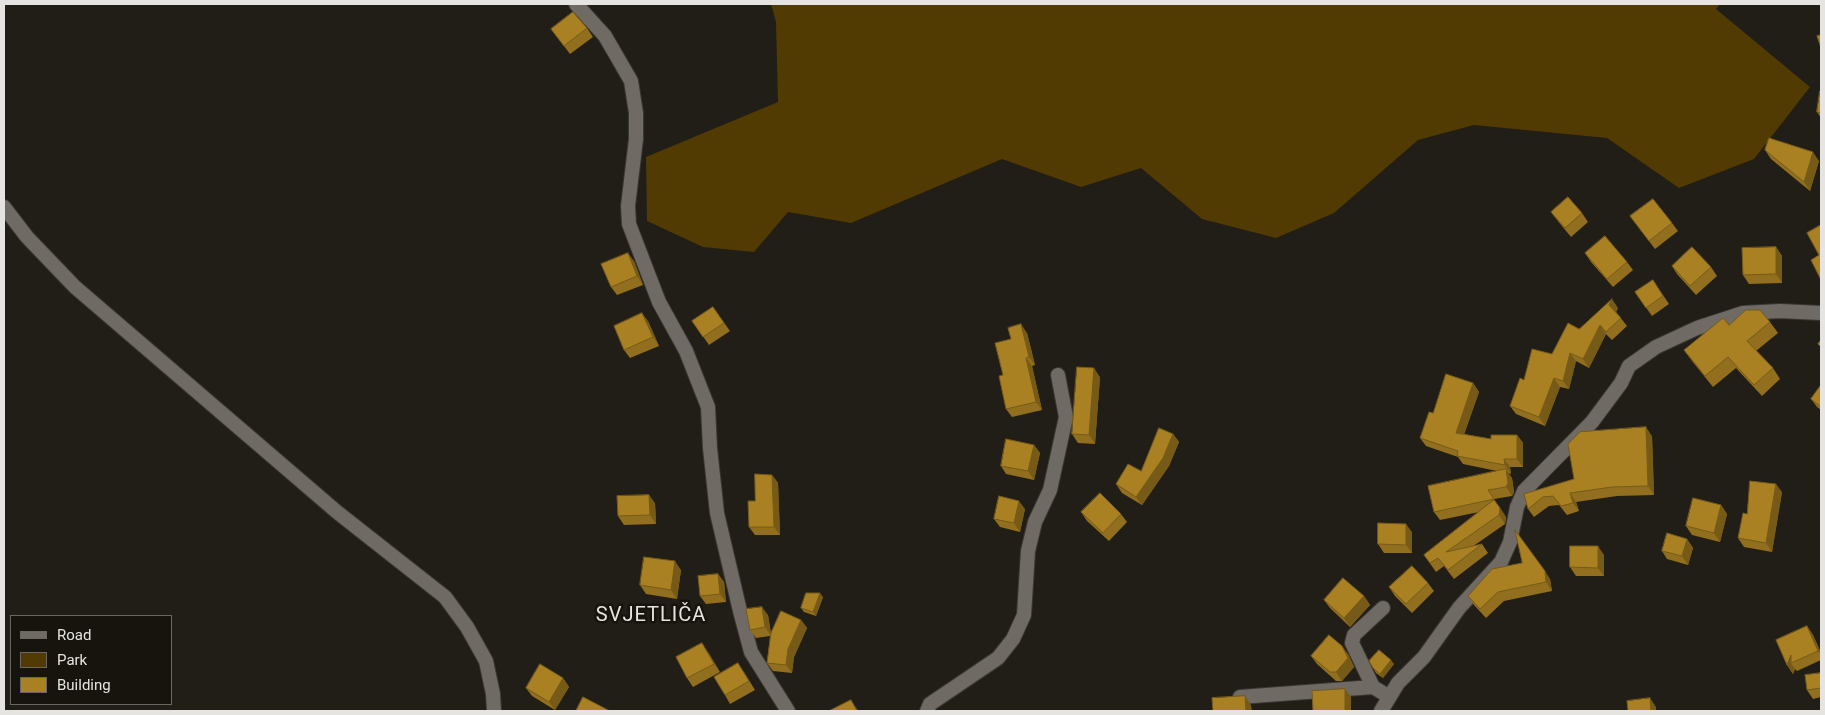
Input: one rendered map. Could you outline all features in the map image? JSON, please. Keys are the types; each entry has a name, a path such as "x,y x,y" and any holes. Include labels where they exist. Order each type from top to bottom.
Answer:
{"street":[{"path":"576,4 605,36 631,81 636,114 636,139 628,206 630,224 659,302 686,351 708,407 717,513 740,611 751,652 788,711"},
{"path":"4,207 27,237 75,287 337,512 444,597 467,627 486,661 492,687 494,711"},
{"path":"1381,711 1388,696 1424,657 1459,608 1502,562 1510,542 1517,507 1524,491 1592,422 1621,383 1629,366 1656,347 1697,328 1743,313 1780,311 1821,313"},
{"path":"927,711 930,704 998,658 1013,639 1024,615 1028,551 1035,522 1050,490 1066,417 1058,375"},
{"path":"1383,608 1361,627 1354,635 1352,643 1373,687 1388,696"},
{"path":"1240,697 1373,687"}],"green space":[{"path":"771,4 1720,4 1716,9 1810,87 1754,159 1679,188 1607,138 1474,125 1418,140 1334,213 1276,238 1202,219 1141,168 1081,187 1002,159 851,223 788,212 754,252 703,247 647,221 646,157 778,102 776,22"}],"building":[{"path":"573,12 587,28 564,46 551,29"},
{"path":"1821,35 1821,48 1817,36"},
{"path":"1821,91 1821,113 1817,112"},
{"path":"1769,138 1813,152 1804,182 1765,150"},
{"path":"1568,197 1582,213 1565,228 1551,212"},
{"path":"1653,199 1672,223 1649,241 1630,216"},
{"path":"1821,225 1821,280 1811,260 1819,255 1807,233"},
{"path":"1605,236 1627,262 1607,279 1585,253"},
{"path":"1692,247 1711,267 1690,286 1672,266"},
{"path":"1776,247 1776,274 1743,275 1742,248"},
{"path":"628,253 637,276 611,287 601,264"},
{"path":"1653,280 1663,296 1646,308 1635,292"},
{"path":"1612,299 1609,305 1621,318 1606,332 1600,325 1583,359 1570,353 1563,381 1554,378 1539,417 1510,406 1520,378 1524,380 1532,349 1552,354 1568,323 1579,329"},
{"path":"713,307 724,323 703,337 692,321"},
{"path":"1746,310 1760,310 1770,322 1747,341 1773,368 1754,385 1728,357 1705,376 1684,350 1723,318 1729,325"},
{"path":"642,313 653,337 624,350 614,326"},
{"path":"1021,324 1029,357 1026,358 1036,402 1006,409 999,376 1003,375 995,343 1011,339 1008,328"},
{"path":"1077,367 1094,368 1089,435 1072,434"},
{"path":"1446,374 1473,383 1456,433 1491,439 1491,435 1517,435 1517,459 1504,459 1505,465 1457,456 1458,451 1420,438 1429,412 1433,413"},
{"path":"1821,385 1821,407 1811,399"},
{"path":"1646,427 1648,486 1612,487 1570,493 1573,503 1561,506 1553,496 1543,497 1528,509 1524,494 1574,479 1568,444 1580,432"},
{"path":"1159,428 1173,434 1163,458 1136,497 1116,484 1128,464 1141,471"},
{"path":"1006,439 1034,445 1028,471 1001,466"},
{"path":"1506,469 1508,483 1506,487 1488,490 1494,499 1434,512 1428,486"},
{"path":"755,474 772,475 774,527 749,527 748,501 755,501"},
{"path":"1750,481 1776,484 1766,543 1738,538 1743,513 1747,514"},
{"path":"1100,493 1121,514 1103,533 1081,512"},
{"path":"649,495 650,515 618,516 617,496"},
{"path":"999,496 1019,501 1014,523 994,519"},
{"path":"1693,498 1721,505 1714,533 1686,526"},
{"path":"1494,500 1500,508 1499,515 1446,552 1482,544 1448,570 1438,558 1430,563 1424,555"},
{"path":"1378,523 1406,524 1406,545 1378,544"},
{"path":"1515,530 1545,571 1546,582 1498,592 1480,609 1468,596 1492,569 1522,563"},
{"path":"1667,533 1687,539 1682,556 1662,551"},
{"path":"1570,546 1598,546 1598,568 1570,567"},
{"path":"644,557 675,561 671,590 640,585"},
{"path":"1412,566 1428,583 1406,604 1389,587"},
{"path":"718,574 720,594 700,596 698,576"},
{"path":"1343,578 1364,596 1344,618 1324,600"},
{"path":"806,593 820,593 813,612 801,608"},
{"path":"762,607 765,627 750,630 746,609"},
{"path":"781,611 801,620 788,649 786,665 767,663 771,633"},
{"path":"1807,626 1818,651 1791,663 1791,655 1787,665 1776,640"},
{"path":"1329,635 1342,646 1348,658 1336,672 1330,672 1311,656"},
{"path":"702,643 714,664 687,678 676,657"},
{"path":"1379,650 1391,660 1380,674 1369,661"},
{"path":"738,663 749,681 725,695 714,677"},
{"path":"540,664 563,678 549,702 526,688"},
{"path":"1821,673 1821,688 1807,690 1805,675"},
{"path":"1345,689 1345,711 1313,711 1312,691"},
{"path":"1245,696 1246,711 1213,711 1212,698"},
{"path":"583,697 610,711 576,711"},
{"path":"1650,698 1651,711 1628,711 1627,701"},
{"path":"851,700 857,711 829,711"}],"district":[{"name":"SVJETLIČA","path":"651,616"}]}
